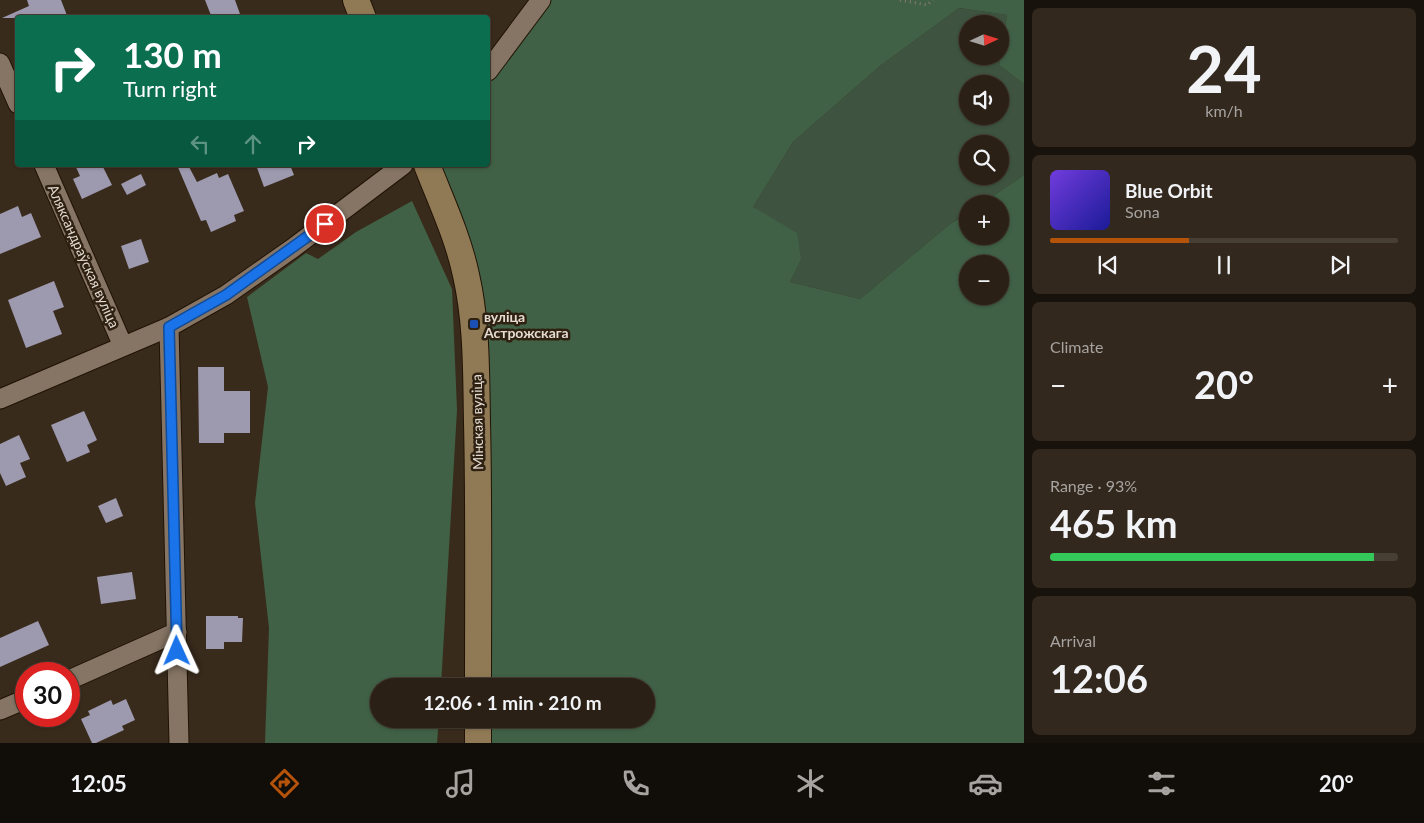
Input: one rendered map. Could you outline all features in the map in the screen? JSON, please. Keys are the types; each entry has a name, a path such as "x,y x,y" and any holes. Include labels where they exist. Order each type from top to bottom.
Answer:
{"main road":[{"path":"356,0 362,15"},
{"name":"Мінская вуліца","path":"428,167 456,240 466,274 472,305 475,342 478,489 478,678"},
{"path":"478,728 478,743"}],"street":[{"path":"490,68 541,0"},
{"path":"2,74 15,98"},
{"name":"Аляксандраўская вуліца","path":"45,167 123,346"},
{"path":"0,399 169,327 226,295 293,248 400,167"},
{"path":"169,327 179,743"},
{"path":"80,675 177,632"},
{"path":"0,710 15,704"}],"path":[{"path":"900,0 927,4 934,0"}],"green space":[{"path":"541,0 1024,0 1024,84 999,65 1009,65 1009,15 959,8 880,66 793,142 753,207 797,233 801,260 790,282 860,299 959,218 959,245 1009,245 1009,195 994,195 1024,175 1024,743 478,743 478,728 655,728 655,678 478,678 475,342 428,167 490,167 490,68"},
{"path":"959,8 1007,15 959,15 959,65 999,65 1024,84 1024,175 994,195 959,195 959,218 860,299 790,282 801,260 753,207 793,142 880,66"},
{"path":"412,201 452,289 457,410 441,678 370,678 370,728 438,728 437,743 265,743 269,628 255,503 268,387 247,297 306,253 318,259 356,232"}],"building":[{"path":"27,0 61,0 67,15 15,15 15,18 2,18 29,6"},
{"path":"205,0 235,0 240,14 238,15 211,15"},
{"path":"76,167 103,167 112,185 82,199 73,179 80,176"},
{"path":"178,167 189,167 197,182 217,173 219,178 228,174 244,211 234,215 236,221 211,232 206,220 201,221"},
{"path":"257,167 291,167 294,175 264,187"},
{"path":"141,174 146,185 127,195 121,184"},
{"path":"18,206 22,217 31,213 41,237 0,254 0,214"},
{"path":"141,239 149,262 129,269 121,246"},
{"path":"54,281 64,307 53,311 62,334 26,348 8,300"},
{"path":"198,367 224,367 224,391 250,391 250,433 224,433 224,443 199,443"},
{"path":"84,411 97,440 87,445 90,452 67,462 51,425"},
{"path":"19,435 30,459 20,463 26,477 6,486 0,473 0,444"},
{"path":"116,498 123,516 106,523 98,506"},
{"path":"132,572 136,599 101,604 97,577"},
{"path":"206,616 238,616 238,618 243,618 242,642 224,642 224,649 206,649"},
{"path":"38,621 49,645 0,667 0,638"},
{"path":"126,699 135,720 122,726 124,730 96,743 92,743 81,719 90,715 88,711 111,700 113,705"}],"place":[{"name":"вуліца Астрожскага","path":"474,324"}],"route":[{"path":"177,651 169,327 226,295 325,224"}]}
